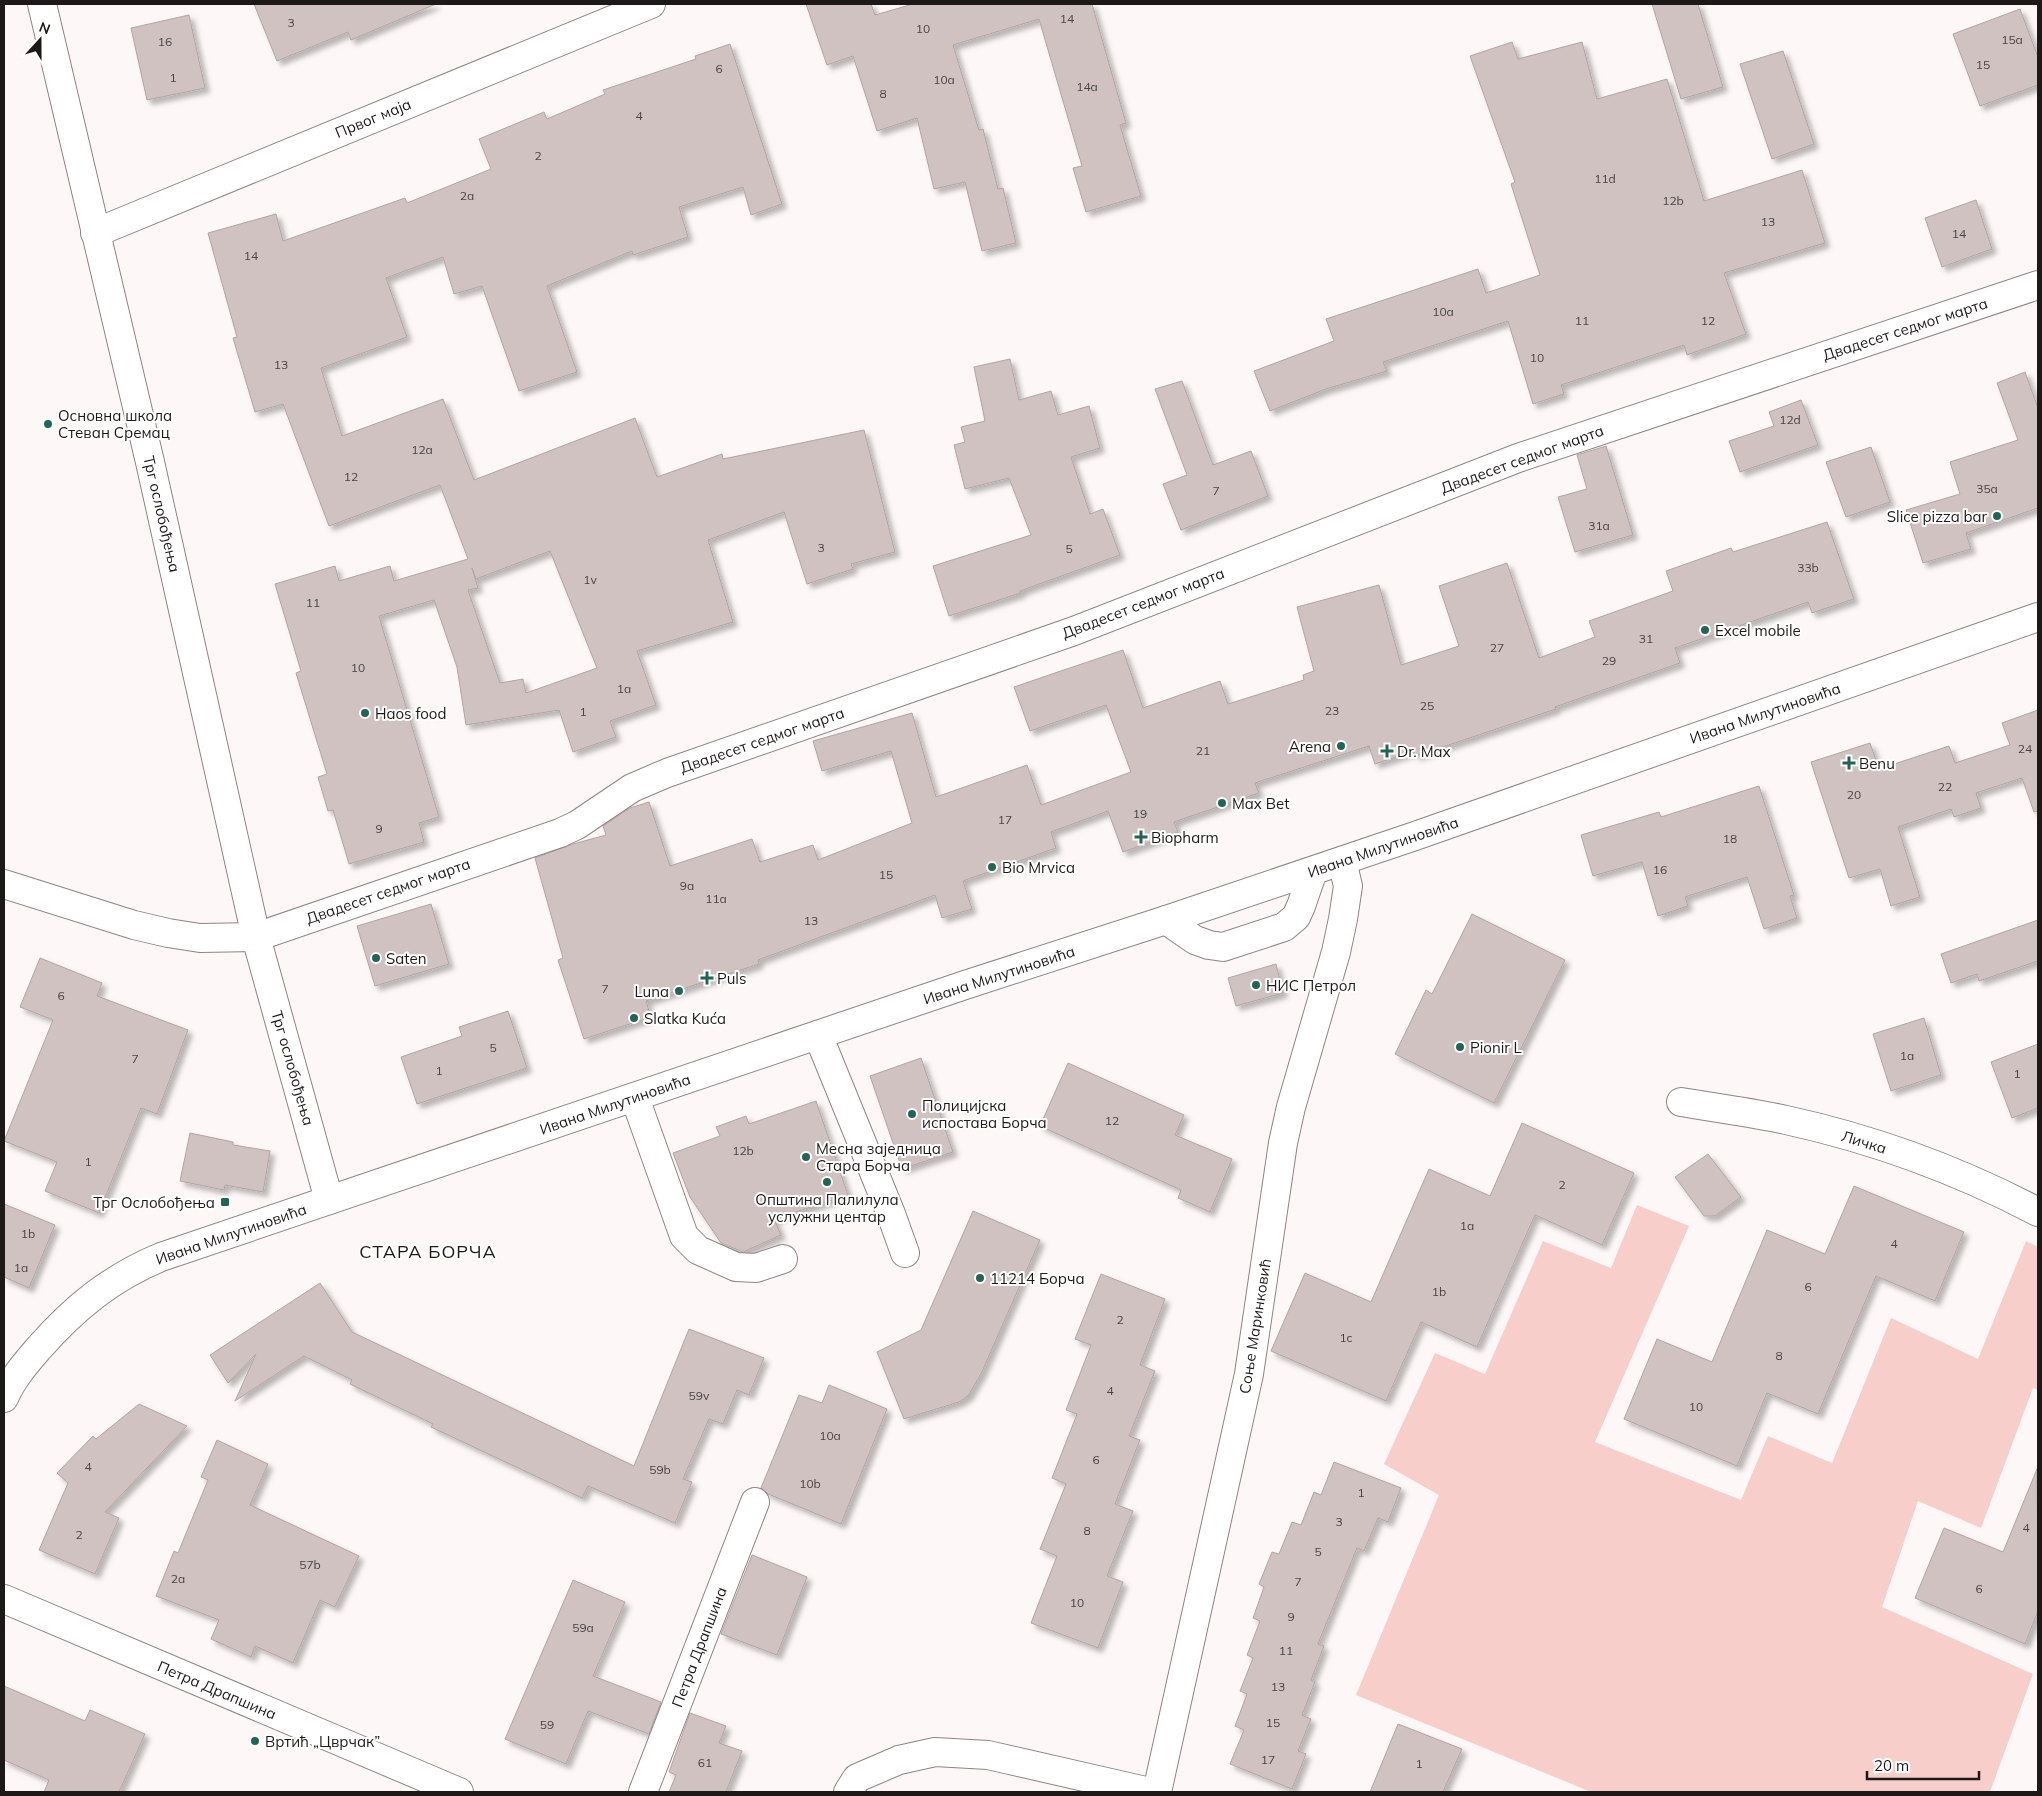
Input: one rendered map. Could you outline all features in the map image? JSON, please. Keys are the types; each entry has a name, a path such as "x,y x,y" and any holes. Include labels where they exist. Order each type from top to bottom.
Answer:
{"street":[{"name":"Трг ослобођења","path":"42,4 150,462 256,937 329,1200"},
{"name":"Првог маја","path":"95,233 652,4"},
{"name":"Двадесет седмог марта","path":"256,937 560,833 576,825 632,788 667,773 1074,631 1518,458 2038,285"},
{"name":"Ивана Милутиновића","path":"4,1398 26,1362 59,1326 90,1298 117,1278 161,1257 818,1035 1313,871 2038,617"},
{"name":"Соње Маринковић","path":"1157,1792 1250,1374 1285,1134 1291,1107 1336,952 1345,910 1348,886 1342,861"},
{"path":"1166,920 1196,940 1209,945 1223,947 1284,927 1296,917 1302,906 1313,871"},
{"path":"4,884 134,925 168,933 200,938 256,937"},
{"path":"818,1035 905,1253"},
{"path":"635,1098 684,1236 698,1250 736,1266 756,1268 782,1259"},
{"name":"Личка","path":"1681,1102 1786,1120 1842,1135 1952,1172 2038,1212"},
{"name":"Петра Драпшина","path":"643,1792 754,1502"},
{"name":"Петра Драпшина","path":"4,1598 459,1792"},
{"path":"848,1792 857,1778 899,1760 935,1752 988,1755 1150,1792"}],"shaded area":[{"path":"1637,1205 1689,1226 1595,1442 1741,1500 1768,1436 1832,1463 1891,1318 1978,1359 2026,1241 2038,1247 2038,1390 2033,1388 1981,1528 1918,1501 1882,1607 2033,1674 1990,1792 1591,1792 1356,1695 1439,1495 1384,1464 1435,1353 1485,1374 1543,1241 1611,1268"}],"building":[{"path":"254,4 436,4 351,40 348,32 277,61"},
{"path":"806,4 871,4 875,15 913,4 1092,4 1126,123 1120,125 1141,196 1086,212 1073,168 1082,166 1039,19 953,45 979,130 983,129 998,189 1003,188 1016,243 982,251 965,182 934,189 917,118 877,131 853,56 827,65"},
{"path":"1652,4 1698,4 1723,87 1681,99"},
{"path":"2020,9 2038,57 2038,85 1980,106 1953,34"},
{"path":"189,15 205,88 147,100 131,28"},
{"path":"1512,42 1518,59 1582,42 1597,99 1667,79 1704,201 1802,170 1825,243 1724,273 1746,334 1687,355 1684,345 1561,385 1564,394 1533,404 1508,321 1383,362 1387,371 1326,389 1270,411 1254,371 1334,341 1326,319 1478,269 1486,293 1540,275 1511,184 1515,182 1470,56"},
{"path":"730,44 782,204 751,215 743,187 679,207 688,237 633,255 632,251 547,286 577,372 519,391 482,286 454,294 443,257 386,278 407,337 321,368 342,436 443,399 474,480 635,418 657,477 722,454 723,459 864,430 895,552 851,564 853,569 807,584 784,512 708,540 733,622 637,651 656,705 610,721 616,737 573,752 559,710 466,725 457,667 434,600 379,616 439,817 419,823 424,842 349,864 333,810 328,811 318,777 327,774 296,673 301,671 275,584 335,566 339,581 390,566 394,581 468,559 440,485 329,526 283,404 255,412 233,338 237,337 208,233 276,214 283,241 405,198 407,203 491,169 479,139 544,112 547,119 605,94 603,90 696,59 695,56","holes":["550,551 597,668 526,693 523,679 500,683 468,590 478,588 472,568 476,579"]},
{"path":"1783,51 1814,144 1772,159 1740,64"},
{"path":"1976,200 1992,249 1942,267 1925,218"},
{"path":"1010,359 1019,400 1051,391 1058,415 1089,406 1100,448 1071,457 1090,514 1103,509 1120,555 1020,591 1021,593 949,616 933,566 1031,535 1009,478 965,489 954,445 965,442 961,427 985,421 974,367"},
{"path":"2025,372 2038,408 2038,508 1966,533 1971,549 1923,563 1906,510 1960,494 1950,462 2018,440 1997,383"},
{"path":"1182,381 1213,465 1251,451 1268,496 1181,530 1163,484 1187,475 1155,389"},
{"path":"1801,400 1818,445 1740,472 1729,441 1774,426 1769,412"},
{"path":"1606,446 1633,535 1575,552 1558,497 1587,489 1577,455"},
{"path":"1871,447 1890,502 1846,517 1826,462"},
{"path":"1827,522 1854,599 1812,613 1808,602 1675,648 1680,663 1555,707 1556,709 1416,756 1414,751 1375,764 1369,746 1255,783 1259,793 1174,822 1178,832 1123,852 1108,811 1051,832 1056,848 963,881 972,909 942,918 935,895 758,960 759,964 646,1001 651,1017 584,1039 558,960 563,958 535,858 573,844 606,835 603,826 630,808 649,802 670,866 752,839 760,862 813,845 818,860 912,823 891,751 822,771 813,741 912,713 936,797 1027,765 1041,805 1131,772 1106,705 1030,731 1014,687 1123,650 1143,708 1220,681 1228,704 1304,680 1303,675 1314,671 1297,607 1379,585 1401,665 1459,646 1439,586 1507,563 1539,658 1595,637 1589,621 1673,591 1666,571 1731,548 1733,552"},
{"path":"2038,710 2038,811 2034,812 2022,778 1976,793 1981,808 1954,817 1951,809 1898,827 1920,897 1891,906 1880,869 1849,878 1811,762 1870,743 1879,769 1949,746 1955,763 2010,745 2002,723"},
{"path":"1759,786 1794,895 1790,896 1797,918 1764,929 1747,877 1685,897 1688,906 1658,916 1642,862 1593,876 1581,835 1659,812 1661,817"},
{"path":"431,904 449,964 375,986 357,926"},
{"path":"1472,914 1565,960 1494,1103 1395,1054 1426,990 1432,994"},
{"path":"2038,920 2038,961 1979,981 1977,974 1951,983 1941,954"},
{"path":"40,958 102,983 97,996 188,1030 157,1114 141,1108 99,1213 45,1191 57,1162 4,1141 53,1020 20,1007"},
{"name":"НИС Петрол","path":"1276,964 1283,993 1236,1006 1228,978"},
{"path":"508,1011 527,1068 417,1104 401,1057 462,1036 459,1027"},
{"path":"1924,1018 1941,1075 1891,1091 1873,1034"},
{"path":"2038,1044 2038,1108 2012,1118 1991,1062"},
{"name":"Полицијска испостава Борча","path":"921,1058 953,1152 902,1169 870,1076"},
{"path":"1068,1063 1184,1115 1175,1135 1232,1159 1210,1212 1178,1198 1181,1190 1040,1126"},
{"path":"816,1101 848,1195 774,1219 781,1235 743,1252 721,1243 690,1197 673,1153 720,1136 716,1127 746,1116 749,1124"},
{"path":"1522,1123 1634,1173 1602,1245 1535,1215 1477,1347 1421,1322 1386,1401 1271,1351 1305,1273 1371,1302 1429,1169 1490,1196"},
{"path":"190,1133 233,1142 233,1145 270,1151 263,1192 225,1185 224,1190 180,1181"},
{"path":"1708,1154 1741,1197 1715,1216 1704,1216 1675,1177"},
{"path":"1854,1186 1964,1232 1935,1301 1876,1276 1818,1414 1767,1393 1737,1466 1624,1419 1657,1339 1712,1362 1767,1230 1825,1254"},
{"path":"4,1204 55,1225 29,1288 4,1277"},
{"path":"973,1211 1040,1240 981,1374 968,1396 959,1402 904,1419 877,1352 921,1330"},
{"path":"1101,1274 1165,1299 1140,1365 1155,1371 1129,1436 1140,1440 1115,1504 1133,1511 1107,1576 1123,1582 1098,1648 1031,1623 1057,1556 1040,1549 1066,1484 1052,1478 1077,1414 1066,1410 1091,1345 1075,1339"},
{"path":"320,1283 352,1332 634,1466 689,1329 764,1358 749,1395 737,1390 723,1424 709,1419 683,1479 692,1482 675,1523 588,1486 582,1498 431,1427 433,1424 350,1384 352,1380 304,1356 235,1401 256,1354 228,1383 210,1355"},
{"path":"829,1385 887,1409 841,1524 768,1494 761,1488 799,1395 822,1403"},
{"path":"139,1404 187,1426 105,1512 119,1518 95,1574 39,1550 68,1483 57,1473 93,1436 96,1439"},
{"path":"217,1440 268,1464 250,1505 359,1556 335,1607 320,1600 293,1663 255,1646 251,1657 211,1639 219,1620 156,1596 174,1551 178,1553 208,1480 201,1477"},
{"path":"1334,1462 1401,1488 1388,1522 1378,1518 1364,1551 1357,1548 1318,1644 1324,1646 1311,1680 1315,1682 1302,1715 1311,1719 1298,1751 1306,1754 1292,1789 1230,1764 1244,1730 1235,1726 1247,1694 1240,1691 1253,1658 1247,1655 1260,1621 1253,1618 1264,1587 1259,1584 1272,1552 1279,1554 1292,1522 1301,1525 1314,1492 1321,1495"},
{"path":"2037,1469 2038,1611 2025,1644 1915,1598 1944,1528 2003,1552"},
{"path":"752,1555 807,1577 777,1655 721,1634"},
{"path":"573,1580 625,1602 593,1676 661,1702 649,1734 588,1711 566,1764 505,1739"},
{"path":"4,1686 85,1721 90,1710 145,1734 119,1792 44,1792 49,1780 4,1760"},
{"path":"690,1713 726,1726 719,1743 742,1751 726,1792 669,1792 676,1775 669,1772"},
{"path":"1398,1724 1462,1749 1443,1792 1370,1792"}],"place":[{"name":"Основна школа Стеван Сремац","path":"48,424"},
{"name":"Slice pizza bar","path":"1997,516"},
{"name":"Excel mobile","path":"1705,630"},
{"name":"Haos food","path":"365,713"},
{"name":"Arena","path":"1341,746"},
{"name":"Dr. Max","path":"1387,751"},
{"name":"Benu","path":"1849,763"},
{"name":"Max Bet","path":"1222,803"},
{"name":"Biopharm","path":"1141,837"},
{"name":"Bio Mrvica","path":"992,867"},
{"name":"Saten","path":"376,958"},
{"name":"Puls","path":"707,978"},
{"name":"НИС Петрол","path":"1256,985"},
{"name":"Luna","path":"679,991"},
{"name":"Slatka Kuća","path":"634,1018"},
{"name":"Pionir L","path":"1460,1047"},
{"name":"Полицијска испостава Борча","path":"912,1114"},
{"name":"Месна заједница Стара Борча","path":"806,1157"},
{"name":"Општина Палилула услужни центар","path":"827,1182"},
{"name":"Трг Ослобођења","path":"225,1202"},
{"name":"11214 Борча","path":"980,1278"},
{"name":"Вртић „Цврчак”","path":"255,1741"}],"district":[{"name":"СТАРА БОРЧА","path":"428,1251"}]}
